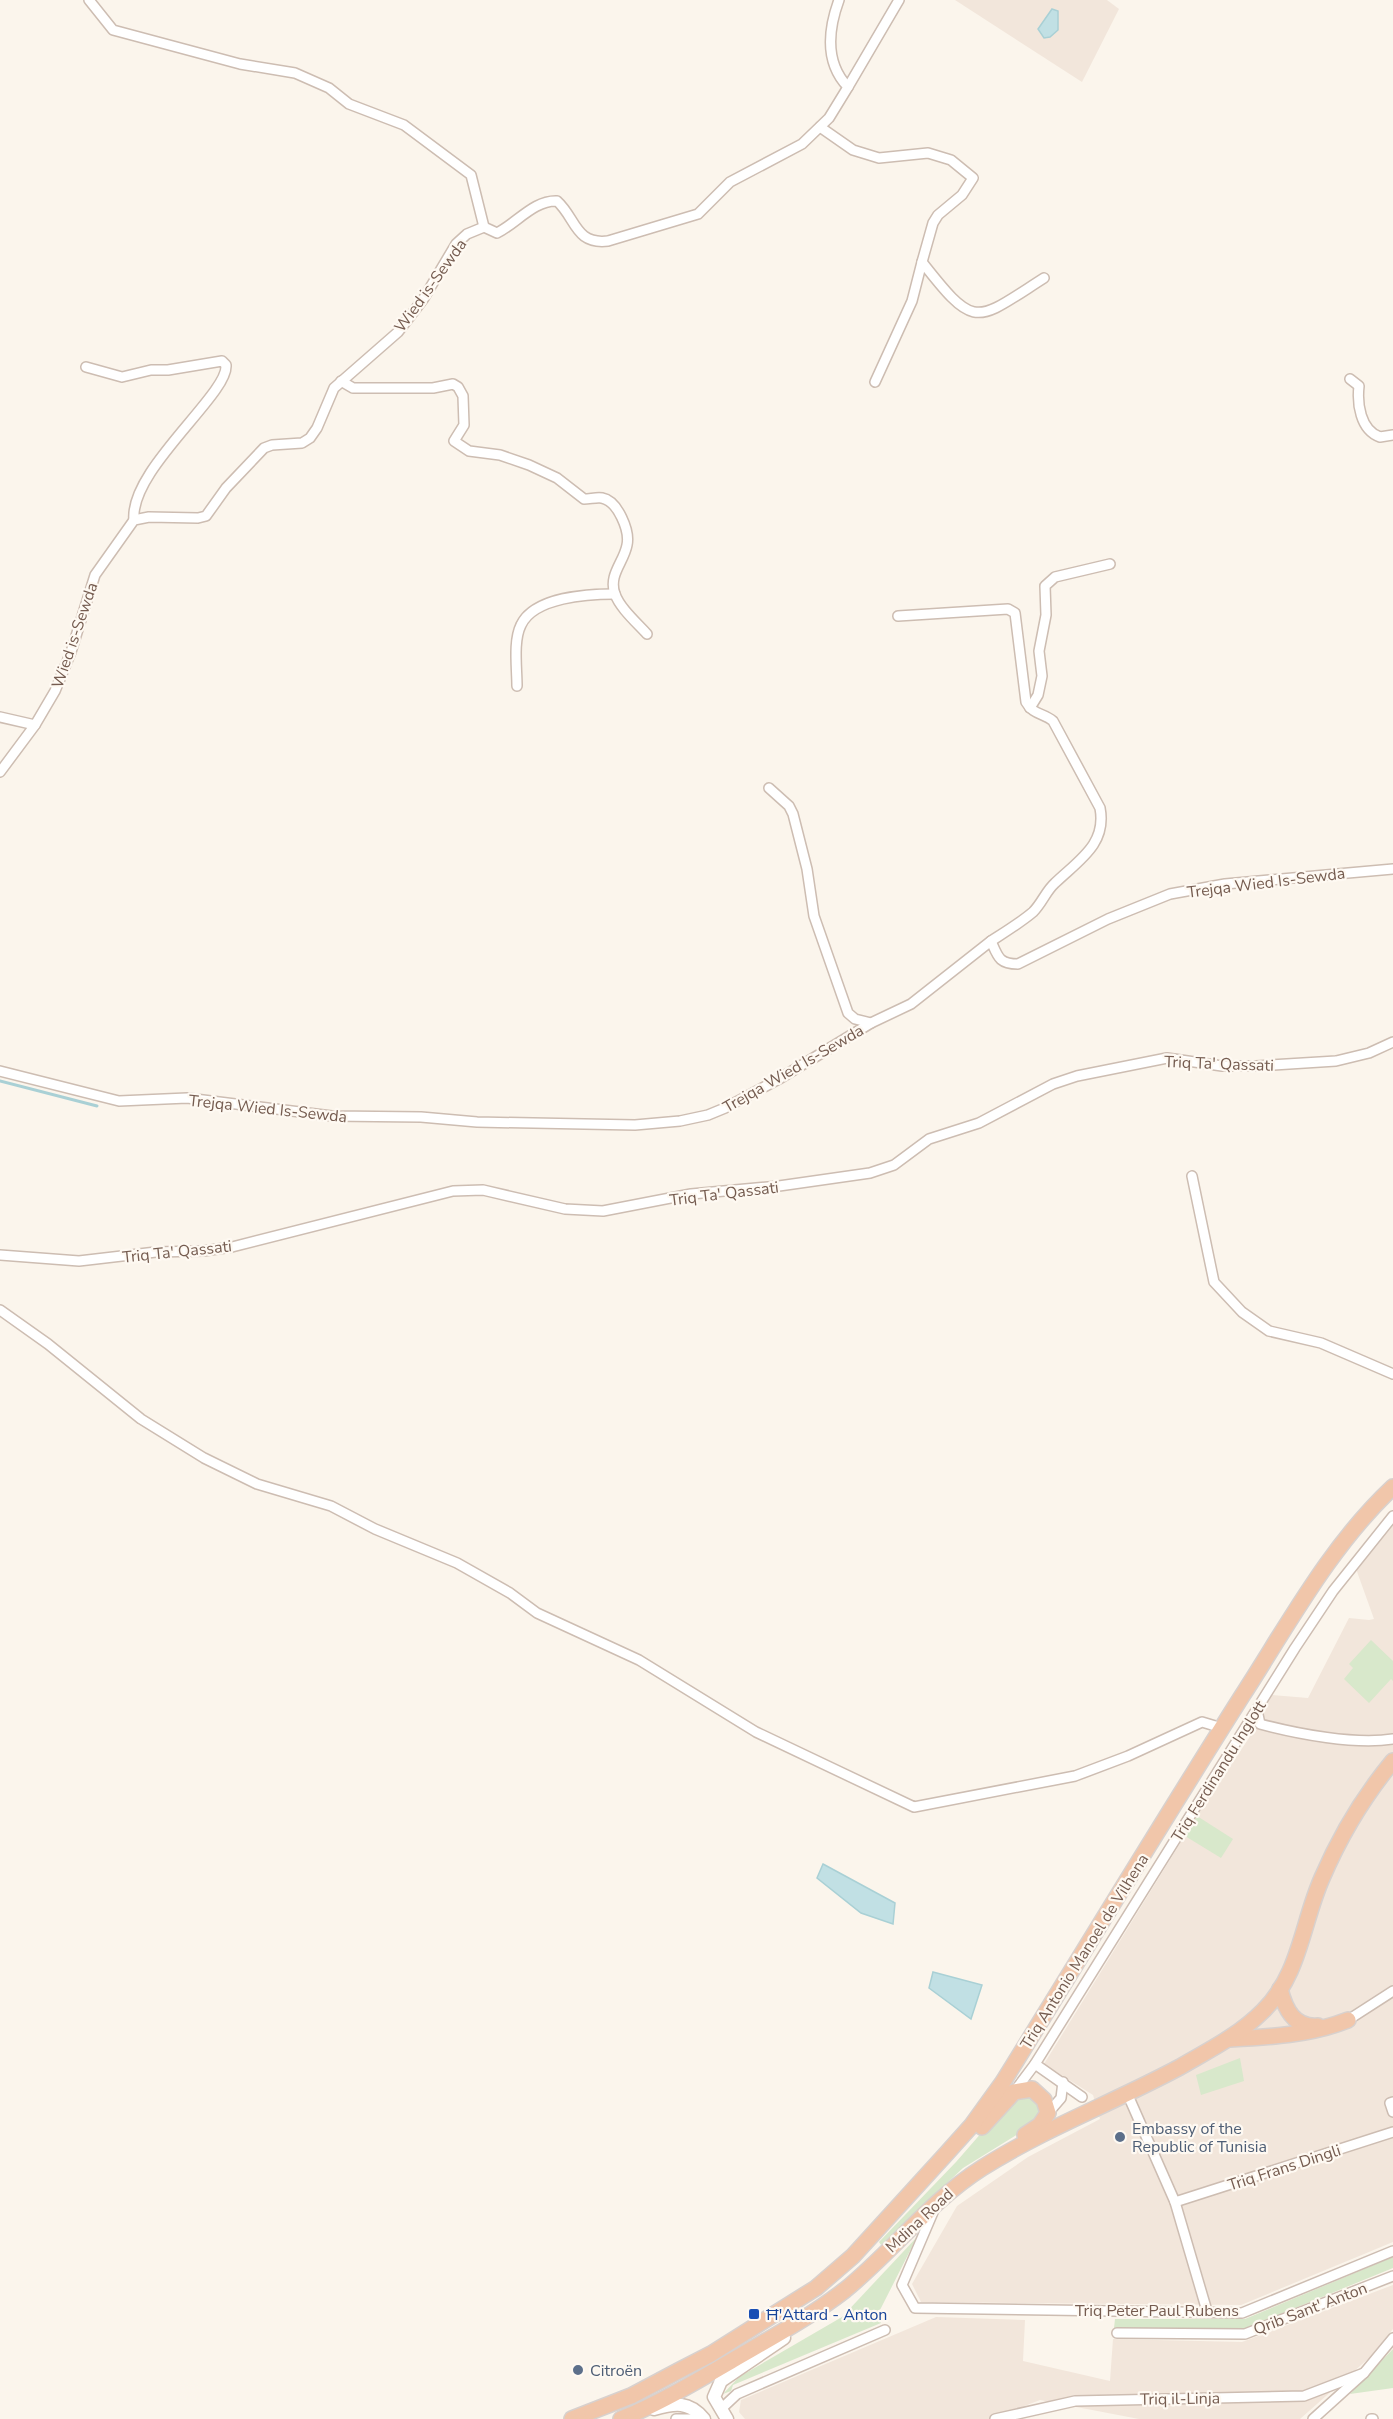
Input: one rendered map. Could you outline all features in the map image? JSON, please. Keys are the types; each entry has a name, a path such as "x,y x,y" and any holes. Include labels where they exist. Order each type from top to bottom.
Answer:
{"highway":[{"name":"Triq Antonio Manoel de Vilhena","path":"572,2419 631,2396 711,2354 816,2288 853,2256 972,2125 1003,2082 1222,1728 1346,1538 1393,1487"},
{"path":"1230,2039 1264,2010 1294,1966 1321,1880 1367,1794 1393,1761"},
{"path":"1280,1989 1284,2006 1299,2023 1311,2027 1348,2020"},
{"path":"1230,2039 1322,2030 1348,2020"},
{"name":"Mdina Road","path":"627,2416 799,2322 846,2289 943,2196 982,2168 1031,2140 1129,2098 1230,2039"},
{"path":"853,2256 893,2222 963,2151 1002,2103 1014,2092 1032,2089 1044,2100 1048,2113 1040,2125 977,2167 943,2196"}],"main road":[{"path":"724,2414 714,2397 721,2381 784,2339 799,2322"},
{"path":"627,2416 676,2403 696,2409 704,2419"}],"street":[{"path":"89,0 113,30 240,64 295,73 329,88 349,104 404,125 471,175 484,227"},
{"path":"839,0 831,50 832,63 837,75 848,87"},
{"name":"Wied is-Sewda","path":"0,772 35,724 55,691 71,652 95,575 134,520 141,517 198,518 207,516 232,482 264,448 272,445 302,443 310,438 317,428 329,396 341,381 384,345 410,318 456,244 467,234 484,227 497,233 538,204 548,200 556,201 588,240 608,241 698,214 730,182 789,152 820,128 829,118 899,0"},
{"path":"820,128 853,150 879,158 928,153 951,160 973,178 962,195 938,214 933,223 912,301 875,382"},
{"path":"922,262 947,293 973,313 992,311 1044,278"},
{"path":"86,367 122,377 151,370 168,370 222,361 226,364 227,370 213,392 166,450 150,475 134,507 134,520"},
{"path":"1350,379 1359,386 1358,409 1372,433 1380,437 1393,435"},
{"path":"341,381 353,388 433,388 453,384 458,387 463,396 464,425 454,441 461,447 469,451 516,459 557,478 584,499 602,498 608,501 617,511 627,534 627,546 614,574 615,594 647,634"},
{"path":"1030,708 1038,695 1042,676 1039,651 1046,615 1045,586 1055,577 1110,564"},
{"path":"517,686 518,638 521,625 529,614 547,604 570,597 615,594"},
{"path":"898,616 1012,610 1017,617 1023,689 1030,708 1053,722 1095,794 1103,821 1100,833 1081,861 1054,884 1032,913 991,941"},
{"path":"0,717 35,724"},
{"path":"769,788 789,806 793,814 807,869 814,916 848,1013 855,1019 871,1023"},
{"name":"Trejqa Wied Is-Sewda","path":"0,1071 119,1101 195,1099 345,1117 409,1116 477,1122 650,1124 694,1119 725,1108 779,1079 871,1023 922,997 991,941 1000,959 1007,964 1018,964 1108,919 1170,894 1225,884 1393,869"},
{"name":"Triq Ta' Qassati","path":"0,1255 79,1261 156,1252 203,1251 232,1247 437,1194 461,1190 483,1190 565,1209 603,1211 691,1194 769,1187 858,1175 894,1165 929,1139 979,1122 1053,1084 1077,1076 1167,1058 1222,1066 1336,1061 1369,1053 1393,1042"},
{"path":"1192,1176 1214,1282 1242,1312 1269,1331 1321,1343 1393,1374"},
{"path":"0,1310 48,1344 141,1419 204,1458 257,1484 331,1506 375,1529 457,1563 510,1593 537,1613 639,1660 756,1732 914,1807 1075,1776 1128,1756 1202,1722 1222,1728"},
{"name":"Triq Ferdinandu Inglott","path":"1014,2092 1035,2064 1333,1590 1393,1516"},
{"path":"1257,1710 1260,1724 1295,1733 1378,1741 1393,1738"},
{"path":"1348,2020 1393,1991"},
{"path":"1035,2064 1082,2097"},
{"path":"1048,2113 1061,2098 1063,2082"},
{"path":"1129,2098 1175,2202 1207,2311"},
{"path":"1393,2102 1390,2103 1393,2112"},
{"name":"Triq Frans Dingli","path":"1175,2202 1393,2132"},
{"name":"Triq Peter Paul Rubens","path":"943,2196 902,2285 915,2308 1242,2313 1393,2251"},
{"name":"Qrib Sant' Anton","path":"1117,2332 1245,2334 1393,2276"},
{"path":"724,2414 737,2394 885,2330"},
{"path":"1313,2419 1364,2373 1393,2338"},
{"name":"Triq il-Linja","path":"995,2419 1074,2401 1304,2396 1364,2373"},
{"path":"676,2419 695,2419"}],"shaded area":[{"path":"955,0 1107,0 1119,9 1082,82"},
{"path":"1393,1523 1393,2242 1241,2305 921,2302 912,2284 957,2206 1028,2157 1100,2119 1093,2095 1044,2064 1197,1816 1249,1738 1257,1718 1272,1695 1308,1698 1349,1618 1374,1619 1355,1566"},
{"path":"1393,2285 1393,2329 1369,2358 1300,2419 1139,2419 1040,2400 991,2419 745,2419 739,2412 741,2400 936,2317 1025,2320 1023,2361 1110,2381 1113,2339 1242,2342"}],"green space":[{"path":"1371,1640 1393,1661 1393,1681 1391,1679 1369,1703 1344,1679 1353,1668 1349,1664"},
{"path":"1197,1816 1233,1839 1221,1858 1185,1836"},
{"path":"1240,2058 1244,2081 1201,2095 1196,2075"},
{"path":"1030,2095 1040,2103 1041,2115 1034,2124 963,2168 881,2245 879,2242 956,2162 1010,2100"},
{"path":"917,2237 880,2310 881,2323 733,2385 731,2391 723,2394 739,2377 842,2317"},
{"path":"1393,2257 1393,2268 1246,2328 1114,2328 1115,2319 1245,2319"},
{"path":"1393,2349 1393,2388 1350,2394"}],"water":[{"path":"1052,9 1058,11 1058,30 1050,37 1044,38 1038,29"},
{"path":"823,1864 895,1903 893,1924 861,1913 817,1878"},
{"path":"933,1972 982,1985 971,2019 929,1988"}],"waterway":[{"path":"0,1081 97,1106"}],"place":[{"name":"Embassy of the Republic of Tunisia","path":"1120,2137"},
{"name":"Ħ'Attard - Anton","path":"754,2314"},
{"name":"Citroën","path":"578,2370"}]}
